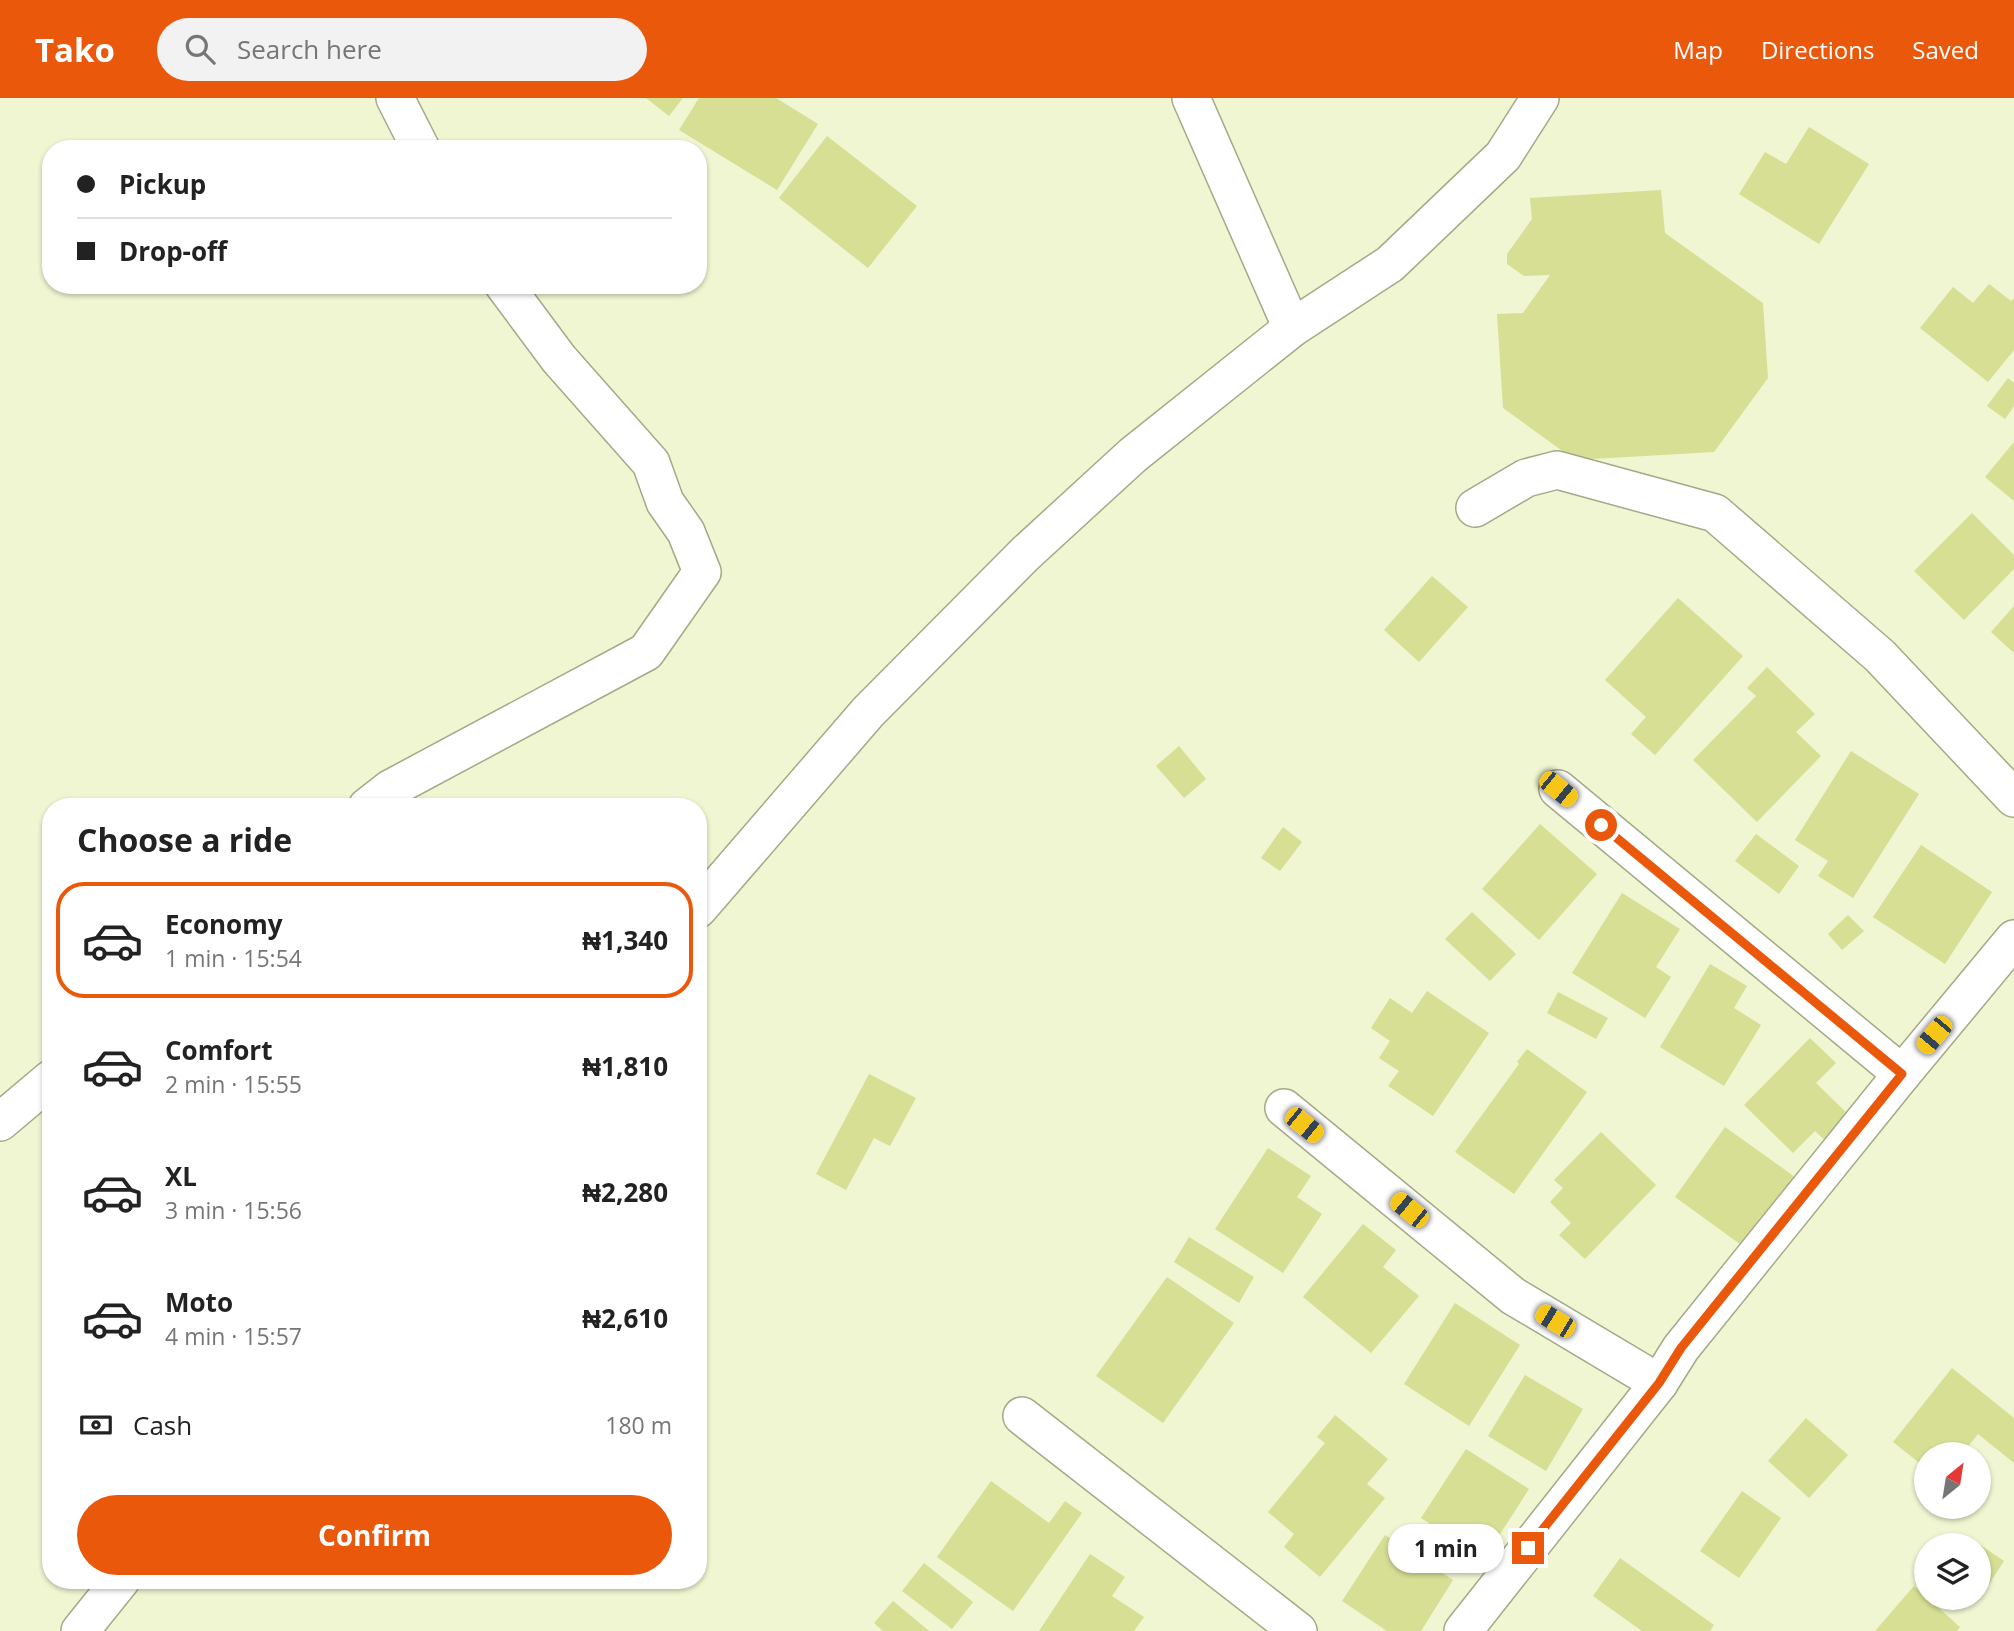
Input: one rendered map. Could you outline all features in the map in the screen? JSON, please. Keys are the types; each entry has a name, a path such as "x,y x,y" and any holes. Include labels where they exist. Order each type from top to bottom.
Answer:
{"street":[{"path":"395,98 416,140"},
{"path":"1191,98 1292,328"},
{"path":"707,899 867,712 1025,554 1133,455 1292,328 1390,264 1503,156 1541,98"},
{"path":"378,798 390,789 646,652 702,572 686,532 665,502 651,463 559,359 511,294"},
{"path":"1475,508 1526,478 1557,470 1715,513 1880,656 2014,798"},
{"path":"1558,789 1902,1074"},
{"path":"1463,1631 1659,1383 1681,1348 2014,939"},
{"path":"0,1122 42,1087"},
{"path":"1284,1108 1513,1296 1659,1383"},
{"path":"1022,1416 1298,1631"},
{"path":"80,1631 114,1589"}],"building":[{"path":"646,98 683,98 669,116"},
{"path":"699,98 776,98 818,124 777,190 707,147 707,140 695,140 679,130"},
{"path":"1809,127 1869,164 1819,244 1739,194 1765,152 1786,164"},
{"path":"827,136 917,206 868,268 779,198"},
{"path":"1661,190 1665,233 1763,303 1768,378 1714,452 1575,460 1503,408 1497,314 1523,313 1550,275 1524,276 1507,264 1507,254 1532,219 1530,198"},
{"path":"1989,284 2011,301 2014,298 2014,350 1988,382 1920,328 1953,287 1973,303"},
{"path":"2008,378 2014,383 2014,406 2005,419 1987,406"},
{"path":"2014,442 2014,501 1985,477"},
{"path":"1972,513 2014,555 2014,569 1964,620 1914,571"},
{"path":"1432,576 1468,607 1419,662 1384,630"},
{"path":"1678,598 1743,656 1655,755 1631,734 1646,717 1605,680"},
{"path":"2014,606 2014,653 1991,632"},
{"path":"1767,667 1815,714 1796,732 1821,756 1757,822 1693,760 1756,696 1747,688"},
{"path":"1179,746 1206,779 1184,798 1156,766"},
{"path":"1851,751 1919,794 1853,898 1818,876 1828,861 1795,840"},
{"path":"1540,824 1597,874 1539,940 1482,889"},
{"path":"1283,827 1302,842 1280,871 1261,858"},
{"path":"1756,834 1799,866 1779,894 1735,861"},
{"path":"1921,845 1992,892 1945,964 1873,917"},
{"path":"1622,893 1680,929 1656,967 1671,977 1645,1018 1572,973"},
{"path":"1472,912 1516,954 1490,981 1445,939"},
{"path":"1848,915 1864,931 1842,950 1828,934"},
{"path":"1710,964 1747,986 1734,1008 1761,1025 1724,1086 1660,1047"},
{"path":"1427,991 1489,1033 1433,1116 1388,1086 1399,1071 1379,1058 1390,1041 1371,1028 1390,998 1412,1013"},
{"path":"1558,992 1608,1018 1596,1039 1547,1013"},
{"path":"1810,1038 1836,1063 1816,1083 1853,1119 1829,1144 1815,1131 1793,1153 1744,1105"},
{"path":"1527,1049 1587,1092 1514,1194 1455,1152"},
{"path":"869,1074 916,1098 890,1146 874,1138 846,1190 816,1174"},
{"path":"1725,1127 1795,1177 1744,1247 1675,1197"},
{"path":"1601,1132 1656,1185 1585,1259 1559,1235 1571,1223 1550,1202 1563,1188 1554,1180"},
{"path":"1268,1148 1311,1176 1297,1197 1322,1214 1283,1273 1215,1229"},
{"path":"1363,1224 1396,1250 1383,1267 1419,1296 1371,1353 1303,1297"},
{"path":"1189,1237 1254,1277 1239,1303 1174,1262"},
{"path":"1167,1277 1234,1323 1163,1423 1096,1376"},
{"path":"1455,1303 1520,1345 1469,1426 1404,1384"},
{"path":"1952,1368 2014,1418 2014,1463 1992,1445 1992,1442 1978,1434 1972,1442 1914,1442 1914,1459 1893,1442"},
{"path":"1525,1375 1583,1409 1546,1471 1488,1436"},
{"path":"1335,1415 1388,1459 1367,1484 1385,1498 1320,1577 1284,1547 1294,1534 1268,1512 1325,1443 1317,1437"},
{"path":"1806,1418 1848,1455 1809,1498 1768,1461"},
{"path":"1466,1449 1529,1489 1484,1559 1421,1518"},
{"path":"991,1481 1049,1523 1065,1501 1082,1513 1013,1611 937,1557"},
{"path":"1742,1491 1781,1518 1739,1578 1700,1551"},
{"path":"1385,1535 1453,1580 1421,1631 1387,1631 1342,1601"},
{"path":"1991,1552 2004,1561 1991,1581"},
{"path":"1090,1554 1125,1577 1112,1596 1144,1617 1134,1631 1039,1631"},
{"path":"1620,1558 1714,1625 1710,1631 1642,1631 1593,1596"},
{"path":"924,1563 973,1602 952,1629 902,1591"},
{"path":"1914,1586 1914,1610 1941,1610 1960,1627 1957,1631 1875,1631"},
{"path":"893,1601 929,1631 883,1631 874,1623"}],"route":[{"path":"1528,1548 1659,1383 1681,1348 1902,1074 1601,825"}]}
